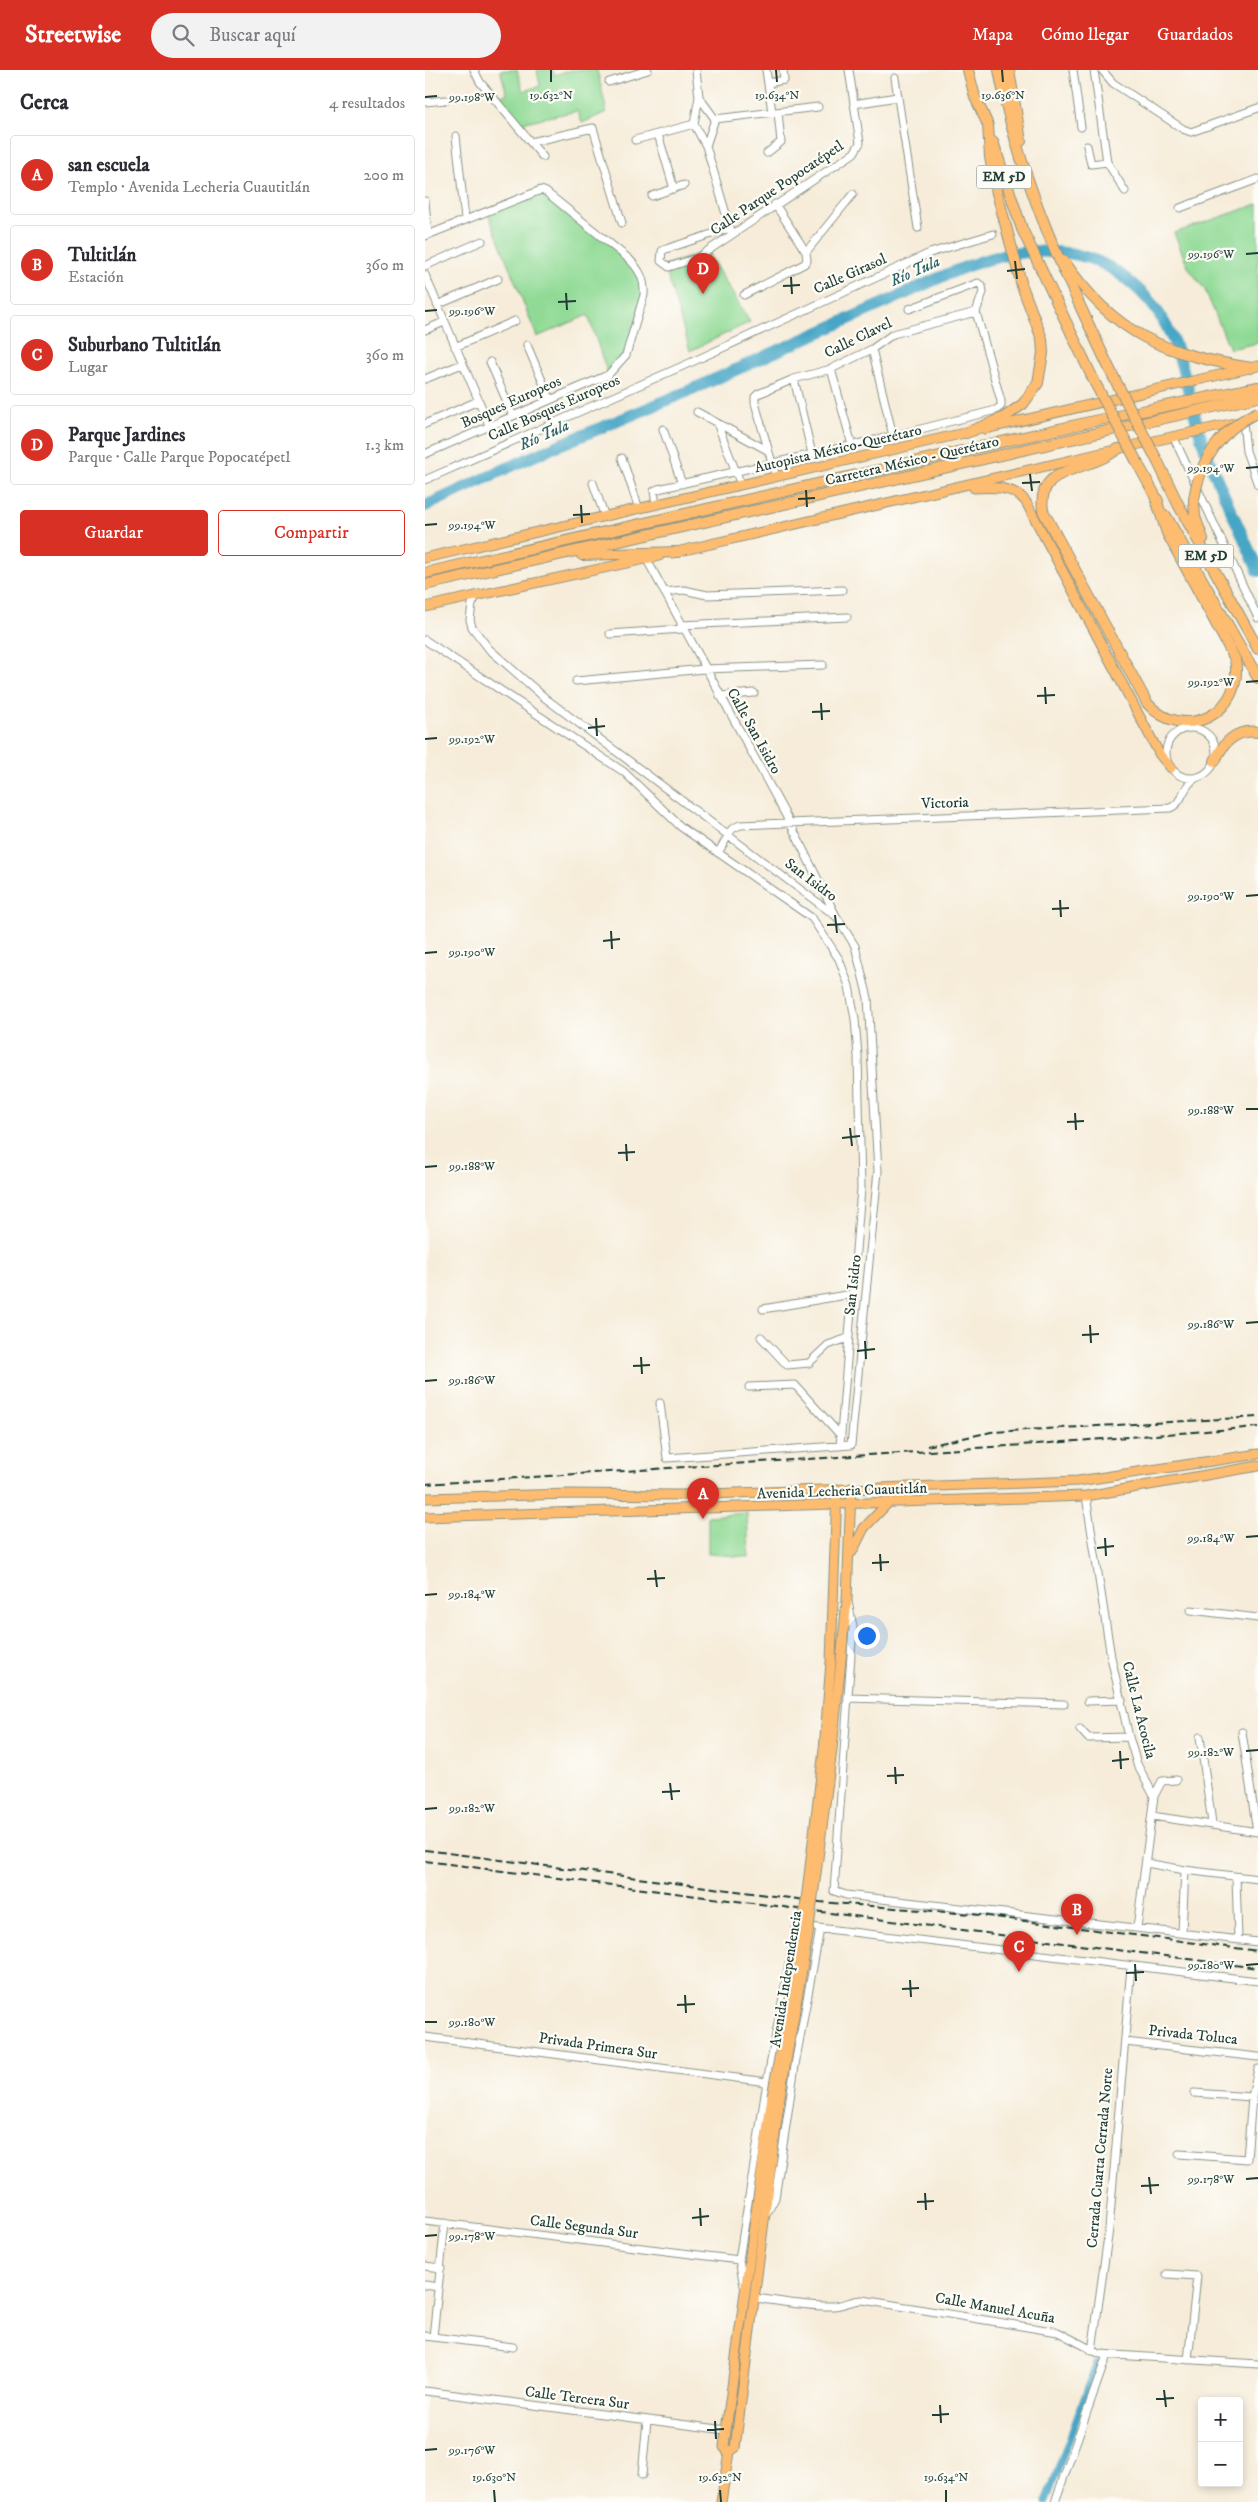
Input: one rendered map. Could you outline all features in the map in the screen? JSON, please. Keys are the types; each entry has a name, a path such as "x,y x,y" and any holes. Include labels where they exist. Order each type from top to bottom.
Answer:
{"highway":[{"path":"966,433 1010,414 1029,398 1038,384 1043,366 1043,346 1022,286 990,157 988,125 975,97 968,70"},
{"name":"EM 5D","path":"974,70 988,125 1022,229 1048,287 1095,383 1155,496 1258,678"},
{"name":"EM 5D","path":"999,70 1024,171 1068,282 1113,376 1209,562 1258,650"},
{"path":"1009,70 1024,171"},
{"path":"1054,246 1091,298 1125,326 1165,347 1203,360 1254,367"},
{"name":"Carretera México - Querétaro","path":"425,585 1177,416 1258,387"},
{"name":"Carretera México - Querétaro","path":"425,573 1085,423 1175,405 1258,397"},
{"path":"1209,562 1195,517 1194,500 1200,472 1213,448 1231,429 1258,412"},
{"path":"1119,449 1055,476 1043,494 1043,511 1143,697 1157,713 1191,727 1222,707 1232,692 1237,672 1235,659 1167,533 1155,496"},
{"path":"541,558 678,552"},
{"path":"1177,721 1192,722 1207,718"},
{"path":"1215,761 1221,748 1233,736 1242,732 1258,732"}],"main road":[{"name":"Autopista México-Querétaro","path":"425,558 1254,367"},
{"path":"425,607 678,552 1258,417"},
{"path":"949,489 994,487 1013,491 1023,499 1160,755 1173,770"},
{"name":"Avenida Lecheria Cuautitlán","path":"425,1498 570,1494 681,1495 1079,1481 1258,1454"},
{"name":"Avenida Lecheria Cuautitlán","path":"425,1517 887,1504 1086,1496 1258,1466"},
{"path":"851,1488 851,1505"},
{"path":"837,1489 837,1505"},
{"path":"849,1559 864,1528 887,1504"},
{"name":"Avenida Independencia","path":"828,1750 837,1505"},
{"name":"Avenida Independencia","path":"729,2452 724,2447 745,2294 802,1934 828,1750 847,1600 851,1505"},
{"name":"Avenida Independencia","path":"721,2502 729,2452 735,2448 765,2216 776,2096"}],"street":[{"path":"473,70 480,82 543,157"},
{"path":"609,82 648,70"},
{"path":"696,70 699,97 694,124 706,146 731,231"},
{"path":"767,70 781,142 767,153"},
{"path":"769,83 784,80 783,70"},
{"name":"Calle Parque Popocatépetl","path":"731,231 666,249 660,256 664,265 673,266 697,258 731,231 858,149 860,143 849,70"},
{"path":"1073,70 1081,127"},
{"path":"1094,70 1107,162 1125,190"},
{"path":"1102,70 1113,83 1183,130 1191,132 1258,108"},
{"path":"895,78 918,228"},
{"path":"1097,86 1113,83"},
{"path":"699,97 715,119"},
{"path":"854,104 897,97"},
{"path":"425,102 446,100"},
{"path":"715,119 819,107"},
{"path":"696,113 709,112"},
{"path":"706,146 715,119"},
{"path":"635,140 694,124"},
{"path":"531,142 593,128 622,224"},
{"path":"658,134 674,189"},
{"path":"425,201 427,236 465,219 456,136"},
{"path":"1087,146 1091,164 1107,162"},
{"path":"1180,208 1258,179"},
{"path":"652,196 683,185"},
{"name":"Bosques Europeos","path":"425,454 608,375 626,355 631,344 644,295 642,277 629,259 547,192 541,190 465,219"},
{"path":"744,295 804,264 806,252 853,194"},
{"path":"775,204 806,252"},
{"name":"Calle Girasol","path":"694,361 931,253 993,234"},
{"path":"425,266 482,241"},
{"path":"425,275 489,427"},
{"path":"437,305 498,279"},
{"path":"656,505 654,491 893,436 996,410 1001,406 976,312 983,292 982,286 978,283 909,309"},
{"name":"Calle Clavel","path":"767,450 755,397 794,378 831,368 872,348 893,334 976,312"},
{"path":"455,347 515,321"},
{"path":"425,330 444,322"},
{"path":"527,345 550,399"},
{"path":"872,348 893,436"},
{"name":"Calle Bosques Europeos","path":"425,480 694,361"},
{"path":"490,362 513,416"},
{"path":"425,380 462,364"},
{"path":"831,368 852,445"},
{"path":"794,378 815,453 823,466"},
{"path":"425,424 478,401"},
{"path":"697,412 767,450 776,477"},
{"path":"1243,421 1246,451 1258,485"},
{"path":"717,423 741,485"},
{"path":"663,429 683,484"},
{"path":"1177,435 1258,618"},
{"path":"622,458 639,509"},
{"path":"593,483 605,517"},
{"name":"Calle San Isidro","path":"646,558 704,669 790,823 837,917"},
{"path":"664,592 685,590 707,594 842,590"},
{"name":"San Isidro","path":"425,640 624,772 681,827 812,918 839,958 849,986 858,1056 861,1189 840,1446 851,1445 878,1170 868,998 855,946 837,917 545,698 489,649 472,627 469,620 472,604 479,594"},
{"path":"611,634 682,627 847,617"},
{"path":"576,681 704,669 823,665"},
{"path":"720,696 754,692"},
{"path":"1173,770 1188,778 1198,777 1207,773 1215,761 1216,751 1211,737 1203,730 1191,727 1175,732 1167,745 1166,760 1180,783 1181,795"},
{"name":"Victoria","path":"718,853 735,826 1170,808 1178,804 1187,785 1198,777"},
{"path":"763,1309 852,1294"},
{"path":"761,1337 787,1366 809,1362 828,1346 848,1338"},
{"path":"749,1387 795,1385 841,1436"},
{"path":"660,1403 667,1458 840,1446"},
{"name":"Calle La Acocila","path":"1086,1496 1111,1657 1129,1738 1137,1764 1154,1796"},
{"path":"847,1600 853,1627 834,1891 846,1895 1258,1942"},
{"path":"1191,1610 1258,1618"},
{"path":"847,1698 1063,1704"},
{"path":"1088,1701 1122,1700"},
{"path":"1080,1729 1088,1738 1129,1738"},
{"path":"1152,1816 1212,1823 1258,1832 1242,1732"},
{"path":"1200,1737 1212,1823"},
{"path":"1137,1928 1154,1796 1162,1781 1175,1780"},
{"path":"1146,1863 1236,1878 1258,1879"},
{"path":"1182,1932 1185,1870"},
{"path":"1236,1878 1238,1939"},
{"path":"745,2294 739,2260 767,2082 793,1933 796,1928 801,1926 1258,1982"},
{"path":"765,2216 775,2198 796,2059 821,1929"},
{"name":"Cerrada Cuarta Cerrada Norte","path":"1092,2352 1109,2229 1131,1966"},
{"name":"Privada Primera Sur","path":"425,2037 767,2082"},
{"name":"Privada Toluca","path":"1125,2042 1258,2057"},
{"path":"1179,2154 1247,2159 1253,2097 1258,2069"},
{"path":"1194,2092 1253,2097"},
{"name":"Calle Segunda Sur","path":"425,2221 739,2260"},
{"path":"445,2223 439,2287 429,2337 513,2347"},
{"path":"425,2266 441,2268"},
{"path":"1167,2274 1197,2276 1188,2360"},
{"path":"425,2285 439,2287"},
{"name":"Calle Manuel Acuña","path":"755,2298 821,2306 836,2306 851,2300 893,2305 1058,2332 1092,2352 1107,2355 1258,2364"},
{"path":"1055,2502 1107,2355"},
{"name":"Calle Tercera Sur","path":"425,2391 726,2430"},
{"path":"642,2475 647,2420"}],"green space":[{"path":"500,70 517,70 523,91 540,86 537,70 553,70 554,75 571,70 597,70 607,112 582,123 577,111 520,123 496,97 507,94"},
{"path":"541,190 629,259 644,287 631,344 608,375 588,315 537,337 487,211"},
{"path":"1258,204 1258,343 1230,349 1205,290 1188,267 1174,233"},
{"path":"707,252 750,322 690,351 664,265"},
{"path":"747,1513 749,1557 708,1554 708,1516"}],"waterway":[{"name":"Río Tula","path":"425,506 542,452 700,386 957,270 1009,254 1045,251 1061,252 1089,258 1115,271 1141,292 1155,308 1175,345 1204,446 1258,571"},
{"path":"1046,2502 1097,2363"}],"railway":[{"path":"927,1446 991,1432 1258,1417"},
{"path":"425,1484 1037,1444 1258,1427"},
{"path":"425,1850 820,1902 971,1914 1258,1951"},
{"path":"425,1861 1258,1968"}],"place":[{"name":"Parque Jardines","path":"703,294"},
{"name":"san escuela","path":"703,1519"},
{"name":"Tultitlán","path":"1077,1935"},
{"name":"Suburbano Tultitlán","path":"1019,1972"}]}
